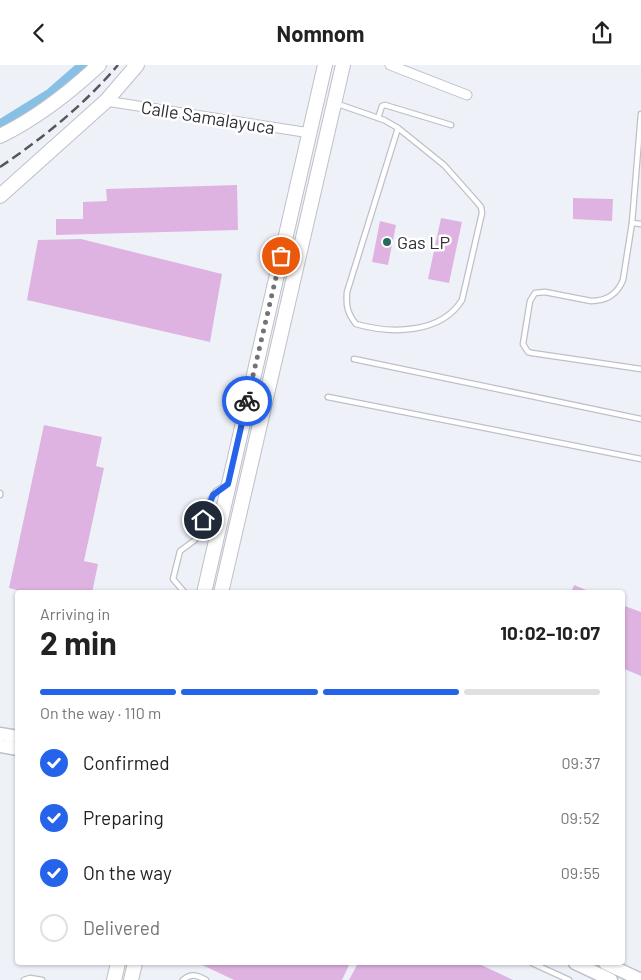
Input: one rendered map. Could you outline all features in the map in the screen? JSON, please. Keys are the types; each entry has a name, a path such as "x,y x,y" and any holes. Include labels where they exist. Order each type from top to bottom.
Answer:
{"main road":[{"path":"0,136 43,111 74,88 99,65"},
{"path":"0,196 106,101 138,65"},
{"path":"205,590 325,65"},
{"path":"222,590 343,65"},
{"path":"290,218 307,222"},
{"path":"0,734 15,736"},
{"path":"0,746 15,748"},
{"path":"114,980 118,965"},
{"path":"131,980 135,965"},
{"path":"579,965 611,980"},
{"path":"608,965 641,980"}],"street":[{"path":"390,65 467,95"},
{"name":"Calle Samalayuca","path":"106,101 310,133"}],"lane":[{"path":"334,103 378,118 398,128 447,169 481,207 482,213 462,300 457,308 448,317 426,325 416,328 389,330 356,324 348,312 346,304 347,292 398,128"},
{"path":"378,118 382,106 385,105 451,125"},
{"path":"641,114 632,223 623,280 616,292 606,299 598,301 545,292 534,293 530,301 523,345 528,352 532,353 641,369"},
{"path":"632,223 641,224"},
{"path":"354,359 641,419"},
{"path":"328,397 641,459"},
{"path":"182,590 173,579 180,551 195,540 213,495 228,484"},
{"path":"536,965 569,980"},
{"path":"183,980 193,975 206,980"},
{"path":"24,980 30,978 42,980"}],"building":[{"path":"237,185 238,230 56,235 56,219 83,219 83,202 107,201 106,189"},
{"path":"573,198 613,199 612,221 573,219"},
{"path":"441,218 462,222 449,283 428,279"},
{"path":"380,221 396,225 388,265 372,262"},
{"path":"81,239 222,274 210,342 27,300 38,240"},
{"path":"44,425 102,437 96,466 104,468 84,561 98,564 93,590 17,590 9,588"},
{"path":"574,585 586,590 572,590"},
{"path":"625,606 641,612 641,676 625,669"},
{"path":"202,965 349,965 342,980 234,980"},
{"path":"357,965 481,965 513,980 349,980"}],"waterway":[{"path":"0,124 50,93 82,65"}],"railway":[{"path":"0,167 62,120 91,94 118,65"}],"way so far":[{"path":"247,401 281,256"}],"place":[{"name":"Gas LP","path":"387,242"}],"route":[{"path":"203,520 213,495 228,484 247,401"}]}
